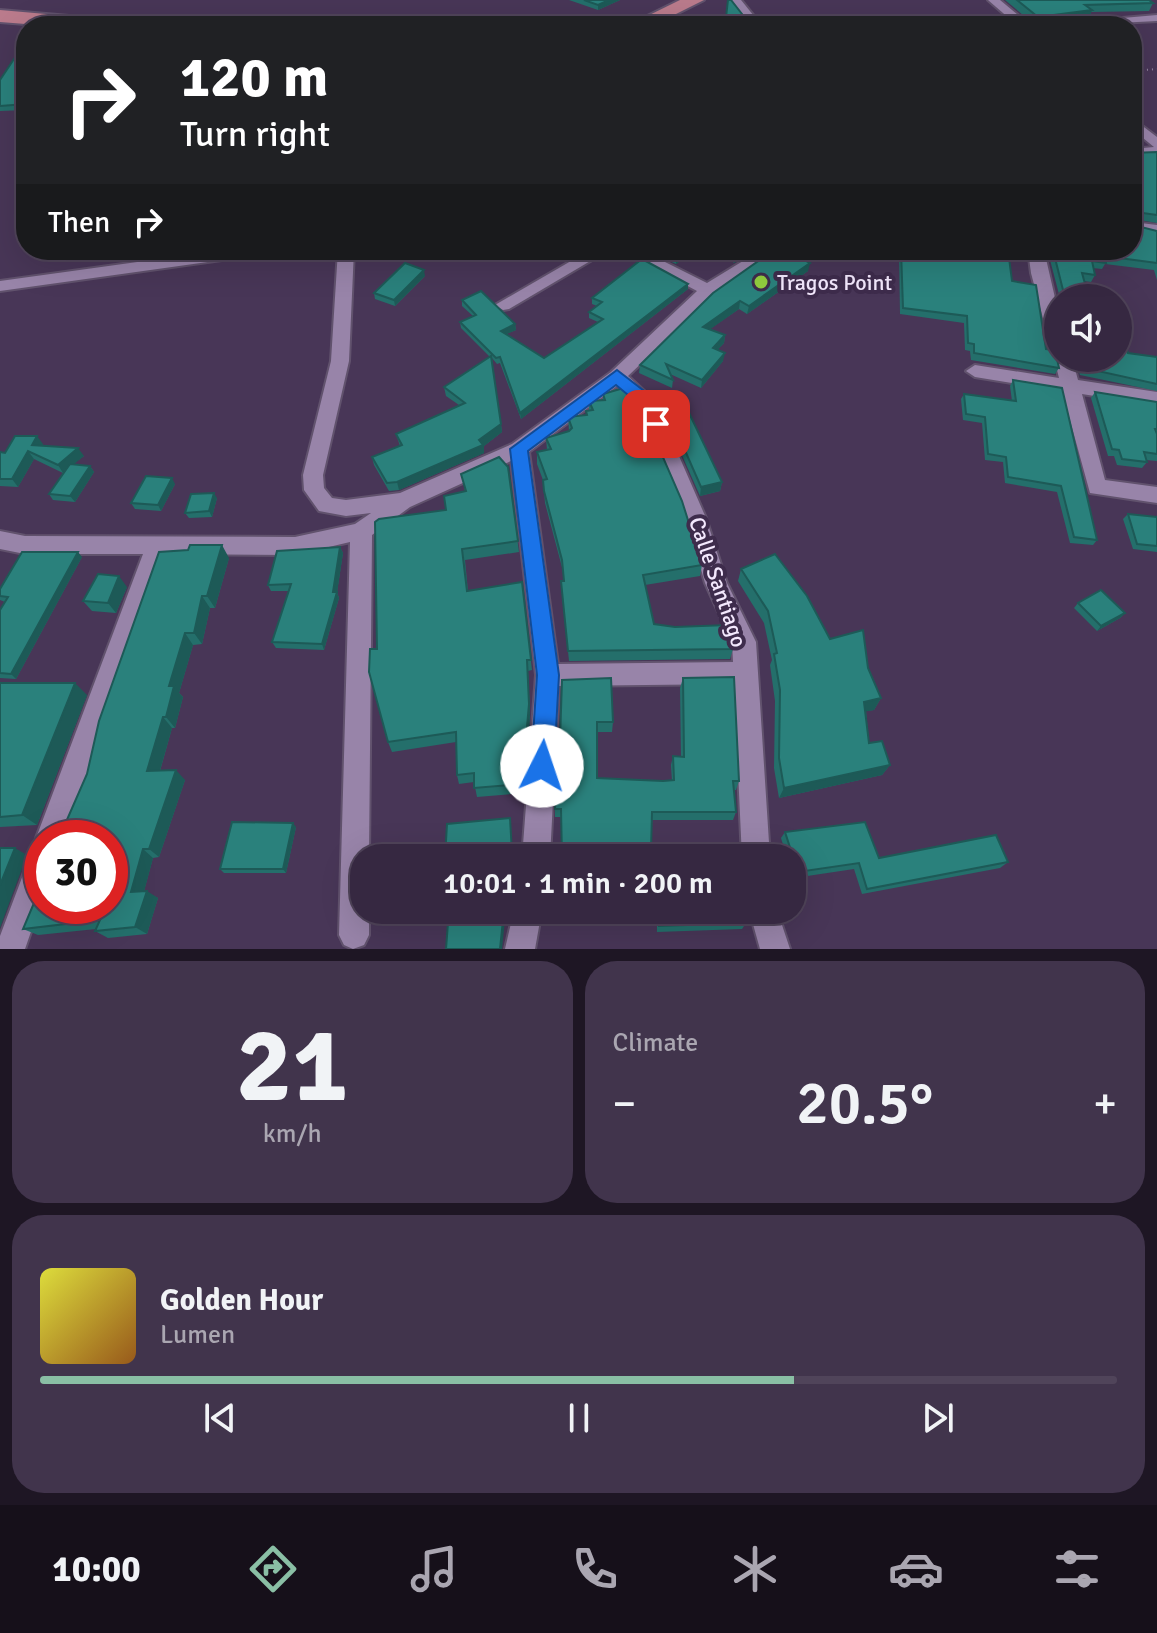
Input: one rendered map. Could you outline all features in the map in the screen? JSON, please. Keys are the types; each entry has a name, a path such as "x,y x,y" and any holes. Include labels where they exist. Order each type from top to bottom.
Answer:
{"highway":[{"path":"659,16 695,0"}],"street":[{"path":"735,0 748,16"},
{"path":"993,0 1013,16"},
{"path":"0,286 186,260"},
{"path":"345,260 340,361 313,475 314,490 326,505 346,508 403,501"},
{"path":"503,305 583,260"},
{"path":"649,260 708,290"},
{"path":"0,540 25,545 295,546 361,531 403,501 519,449 617,376 708,290 756,260"},
{"path":"1037,260 1044,291"},
{"path":"975,371 1157,399"},
{"path":"1067,372 1097,487 1157,495"},
{"name":"Calle Santiago","path":"617,376 646,401 685,491 716,583 744,642 743,673 755,844"},
{"path":"519,449 548,675 537,844"},
{"path":"354,935 361,531"},
{"path":"57,820 158,544"},
{"path":"548,675 743,673"},
{"path":"10,949 24,910"},
{"path":"520,949 525,924"},
{"path":"767,924 775,949"}],"building":[{"path":"584,0 609,0 598,5"},
{"path":"728,0 731,0 742,16 726,16"},
{"path":"1017,0 1149,0 1153,3 1085,5 1092,10 1037,16"},
{"path":"16,56 16,105 0,106 0,80"},
{"path":"1157,152 1157,215 1142,213 1142,153"},
{"path":"1142,227 1157,231 1157,263 1134,260 1142,260"},
{"path":"641,260 688,284 520,413 500,357 496,358 460,322 476,315 462,300 481,291 515,324 501,331 544,358 603,319 589,312 602,302 592,298"},
{"path":"760,260 804,260 810,263 749,306 740,301 703,327 725,335 713,348 725,353 702,380 666,364 673,380 640,365 713,293"},
{"path":"901,260 1009,260 1012,281 1036,285 1044,336 1044,365 974,353 974,344 968,343 967,316 903,308"},
{"path":"1056,260 1105,260 1106,263 1092,261 1095,275 1082,273 1085,284 1062,284"},
{"path":"405,263 424,270 394,300 374,293"},
{"path":"1132,354 1157,357 1157,384 1102,372 1132,372"},
{"path":"491,356 501,424 479,440 483,445 397,482 387,483 372,457 402,445 396,434 465,403 444,387"},
{"path":"1013,380 1062,388 1097,540 1074,537 1061,486 1008,477 1006,457 988,454 985,417 966,414 964,394 1016,401"},
{"path":"627,387 636,395 682,501 702,565 643,575 654,624 675,627 728,625 733,649 568,651 562,560 544,491 543,480 547,479 537,452 551,449 546,438 572,428 568,417 587,415 586,411 593,410 589,401 605,400 603,394"},
{"path":"1095,392 1157,402 1157,454 1144,452 1147,462 1122,459 1119,450 1112,449"},
{"path":"680,394 722,482 701,487 662,398"},
{"path":"15,436 37,436 32,445 78,448 58,465 28,451 12,479 0,479 0,452 5,453"},
{"path":"499,457 508,467 518,541 462,549 467,591 522,582 531,660 527,660 529,704 525,750 522,750 523,784 474,788 474,773 457,775 456,732 388,742 369,672 370,649 377,649 375,522 446,510 444,496 466,491 461,474"},
{"path":"70,464 90,466 70,496 49,494"},
{"path":"146,476 172,478 158,505 131,503"},
{"path":"214,493 209,511 185,513 191,494"},
{"path":"1128,514 1157,517 1157,546 1137,544"},
{"path":"190,545 222,545 207,596 202,596 194,633 185,633 169,686 174,686 166,717 163,717 147,771 176,770 149,849 143,849 131,892 147,891 135,927 95,931 98,924 128,924 128,820 67,820 87,774 99,721 159,552 188,550"},
{"path":"340,547 333,592 337,592 322,644 272,642 291,584 268,585 277,551"},
{"path":"22,552 78,552 11,674 0,673 0,610 8,597 0,596 0,589"},
{"path":"775,554 807,596 830,639 863,630 868,668 881,698 864,702 869,743 882,741 890,765 784,788 779,758 780,690 774,654 777,653 768,611 741,569"},
{"path":"98,574 119,576 108,603 83,601"},
{"path":"1101,590 1125,613 1101,626 1078,603"},
{"path":"734,677 739,781 733,781 736,812 652,812 651,844 562,844 561,809 555,809 562,680 611,678 613,722 597,722 597,778 663,781 674,780 673,756 684,757 683,678"},
{"path":"0,683 75,683 22,815 0,817"},
{"path":"510,818 511,844 446,844 447,824"},
{"path":"232,822 293,823 283,869 220,869"},
{"path":"865,822 879,858 996,835 1008,862 867,889 859,863 806,871 806,844 789,844 785,832"},
{"path":"0,848 15,848 0,885"},
{"path":"25,924 66,924 23,929"},
{"path":"448,924 503,924 500,949 446,949"},
{"path":"659,924 717,924 659,926"}],"place":[{"name":"Tragos Point","path":"761,282"}],"route":[{"path":"542,766 548,675 519,449 617,376 646,401 656,424"}]}
